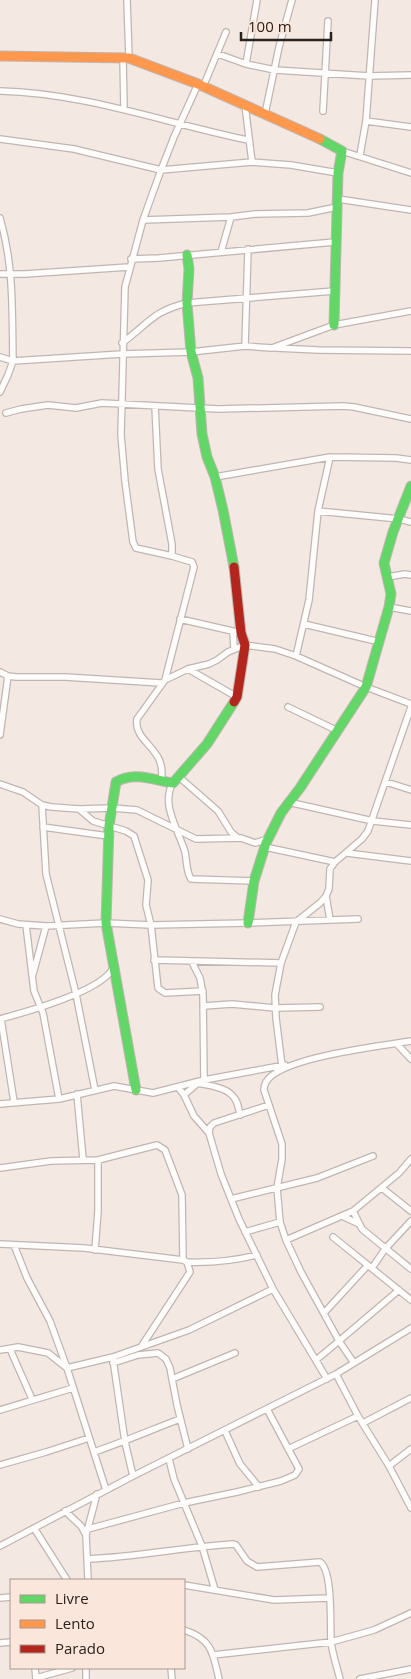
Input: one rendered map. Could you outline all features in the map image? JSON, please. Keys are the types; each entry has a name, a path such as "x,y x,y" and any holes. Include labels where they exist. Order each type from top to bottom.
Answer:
{"street":[{"path":"124,108 127,0"},
{"path":"246,64 257,0"},
{"path":"265,114 279,47 292,0"},
{"path":"360,155 366,121 374,0"},
{"path":"323,111 328,21"},
{"path":"161,781 163,772 159,758 139,732 136,724 137,719 163,682 194,567 192,562 136,548 133,542 122,449 122,343 125,287 129,266 143,220 161,170 180,124 218,54 226,32"},
{"path":"218,54 246,64 275,70 369,76 411,75"},
{"path":"0,56 126,58 201,85 300,129 342,151 360,155 411,173"},
{"path":"0,91 30,93 124,108 248,140"},
{"path":"245,105 252,162"},
{"path":"366,121 411,127"},
{"path":"0,139 74,149 161,170 224,166 252,162 291,165 338,173"},
{"path":"334,324 338,173 342,151"},
{"path":"143,220 231,217 255,214 308,214 337,203 411,210"},
{"path":"221,252 231,217"},
{"path":"0,218 3,241 12,275 13,360 0,392"},
{"path":"131,259 336,242"},
{"path":"246,346 248,249"},
{"path":"187,255 187,303 191,352 198,378 202,434 207,457 215,477 224,510 236,578 237,633 234,649"},
{"path":"0,274 12,275 129,266"},
{"path":"122,343 153,316 170,307 187,303 334,291"},
{"path":"272,348 334,324 411,311"},
{"path":"0,357 13,360 191,352 246,346 326,350 411,351"},
{"path":"6,413 48,405 76,408 102,403 200,408 348,407 411,419"},
{"path":"155,406 158,469 172,544 172,556"},
{"path":"215,477 330,457 411,460"},
{"path":"296,656 309,600 318,511 330,457"},
{"path":"248,924 254,881 264,848 280,813 300,788 366,687 389,607 390,594 384,563 411,486"},
{"path":"318,511 399,519 411,522"},
{"path":"387,577 408,574 411,570"},
{"path":"389,607 411,611"},
{"path":"180,619 237,633 245,645 237,697 208,744 169,790 171,815 184,850 188,875 191,879 254,881"},
{"path":"304,624 380,642"},
{"path":"0,672 8,676 163,682 188,669 217,660 228,652 245,645 275,649 296,656 411,706 373,820 362,839 335,862 330,869 329,889 326,896 296,922 281,963 277,980 276,1008 282,1066"},
{"path":"188,669 237,697"},
{"path":"0,735 8,676"},
{"path":"288,707 338,731"},
{"path":"136,1090 106,923 108,836 116,782 130,776 140,776 161,781 176,780 218,811 238,838"},
{"path":"386,782 411,790"},
{"path":"0,784 23,792 42,805 78,809 113,808 144,812 196,840 238,838 255,843 265,840 270,835"},
{"path":"288,802 373,820 411,825"},
{"path":"42,805 46,874 76,994 95,1090"},
{"path":"78,809 93,821 126,831 134,836 147,873 146,904 151,925 158,988 165,993 203,991"},
{"path":"43,827 108,836"},
{"path":"264,848 335,862"},
{"path":"347,853 411,862"},
{"path":"326,896 330,920"},
{"path":"0,919 26,925 46,926 106,923 151,925 248,924 358,919"},
{"path":"26,925 34,991 43,1013 59,1099"},
{"path":"32,976 46,926"},
{"path":"154,960 281,963"},
{"path":"184,1095 199,1082 204,1006 203,991 192,962"},
{"path":"14,1102 2,1043 1,1019 76,994 106,977 113,968"},
{"path":"204,1006 232,1004 276,1008 320,1007"},
{"path":"0,1104 59,1099 114,1086 153,1093 300,1062 411,1042"},
{"path":"397,1044 411,1059"},
{"path":"300,1062 271,1077 265,1083 264,1090 283,1149 277,1188 280,1222 301,1272 339,1341 354,1363"},
{"path":"199,1082 223,1089 229,1093 235,1099 240,1115"},
{"path":"178,1087 194,1116 209,1133 221,1174 231,1199 273,1289 327,1379"},
{"path":"77,1094 83,1159"},
{"path":"209,1133 210,1127 214,1124 269,1105"},
{"path":"0,1168 51,1161 98,1160 153,1145 162,1147 165,1150 182,1195 182,1250 190,1272 141,1347"},
{"path":"231,1199 317,1178 373,1156"},
{"path":"286,1240 353,1211 399,1173 411,1159"},
{"path":"95,1250 98,1211 98,1160"},
{"path":"382,1188 411,1211"},
{"path":"353,1211 362,1229 411,1269"},
{"path":"342,1216 358,1224"},
{"path":"324,1313 348,1288 366,1263 379,1258 411,1221"},
{"path":"245,1232 280,1222"},
{"path":"333,1237 411,1300"},
{"path":"0,1244 95,1250 207,1263 230,1262 257,1256"},
{"path":"14,1245 27,1278 50,1321 68,1368 106,1490"},
{"path":"174,1258 182,1250"},
{"path":"366,1263 379,1258"},
{"path":"113,1360 141,1347 189,1330 273,1289"},
{"path":"316,1360 399,1290"},
{"path":"154,1328 160,1340"},
{"path":"1,1544 132,1476 327,1379 411,1328"},
{"path":"0,1350 25,1348 48,1352 68,1368 138,1354 158,1353 166,1359 170,1368 188,1449"},
{"path":"10,1349 32,1399"},
{"path":"172,1380 235,1353"},
{"path":"113,1360 132,1476"},
{"path":"336,1374 411,1508"},
{"path":"0,1410 73,1388"},
{"path":"363,1423 411,1398"},
{"path":"87,1532 184,1503 281,1481 298,1473 299,1470 267,1409"},
{"path":"288,1449 358,1416"},
{"path":"94,1452 125,1442 149,1430 180,1419"},
{"path":"225,1431 240,1464 259,1487"},
{"path":"0,1465 89,1438"},
{"path":"389,1466 411,1449"},
{"path":"169,1458 174,1479 202,1546 216,1590"},
{"path":"88,1579 87,1532 97,1494"},
{"path":"65,1511 87,1532"},
{"path":"34,1528 66,1579"},
{"path":"88,1559 116,1558 202,1546 236,1545 247,1561 256,1567 320,1562 324,1565 326,1572 331,1642 340,1679"},
{"path":"185,1585 274,1600 329,1598"},
{"path":"213,1655 331,1642 374,1630 411,1613"},
{"path":"185,1630 204,1641 210,1648 219,1679"},
{"path":"36,1679 69,1669"},
{"path":"360,1679 411,1669"}],"traffic: fast":[{"path":"320,139 342,151 338,173 334,325"},
{"path":"187,255 189,269 187,303 191,352 198,378 202,434 223,510 234,567"},
{"path":"248,923 254,881 266,843 281,813 300,788 366,687 391,594 384,563 393,532 411,486"},
{"path":"136,1090 106,923 109,826 116,782 130,777 137,777 173,783 207,744 234,702"}],"traffic: slow":[{"path":"0,56 129,58 198,84 320,139"}],"traffic: jam":[{"path":"234,567 241,633 245,645 237,697 234,702"}]}
